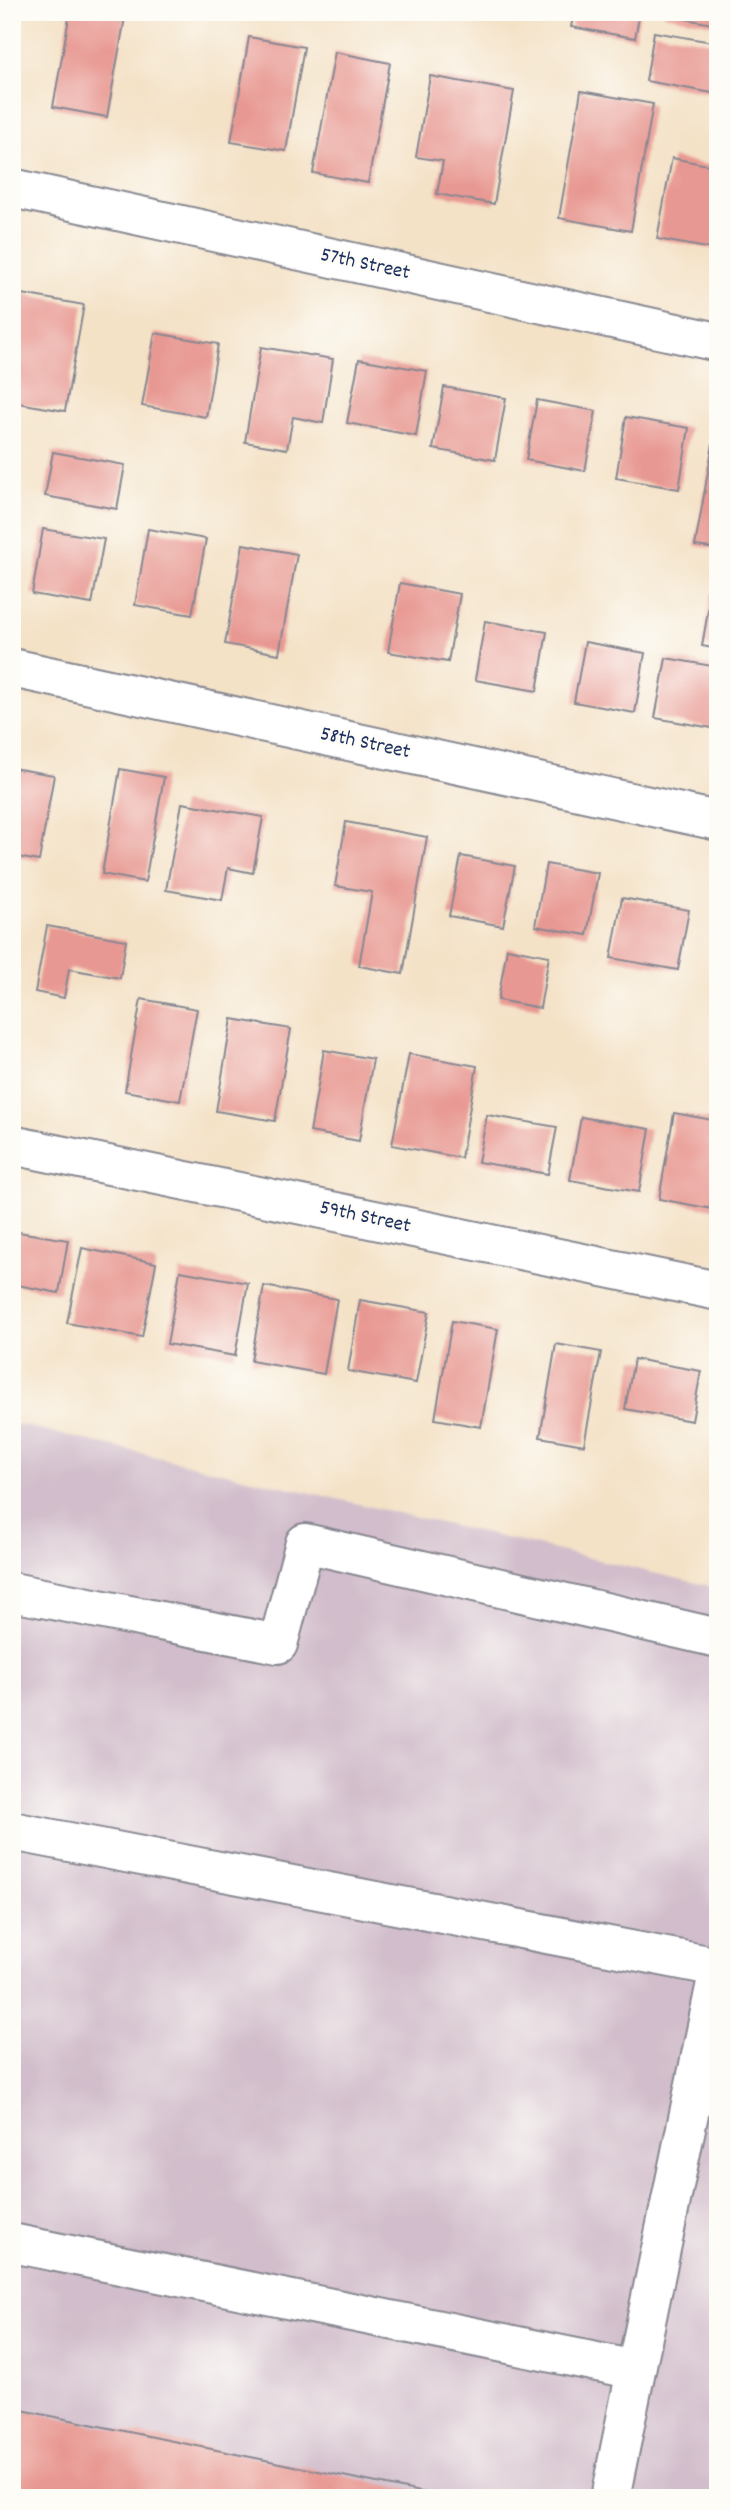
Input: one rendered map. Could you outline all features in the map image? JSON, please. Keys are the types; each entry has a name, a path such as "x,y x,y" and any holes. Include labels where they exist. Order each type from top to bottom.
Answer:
{"street":[{"name":"57th Street","path":"12,188 718,342"},
{"name":"58th Street","path":"12,668 718,821"},
{"name":"59th Street","path":"12,1145 718,1291"},
{"path":"12,1592 278,1644 305,1543 718,1638"},
{"path":"12,1831 718,1967"},
{"path":"610,2498 718,1973"},
{"path":"12,2243 636,2370"}],"shaded area":[{"path":"12,1423 718,1588 718,2498 12,2498"}],"building":[{"path":"70,12 126,12 107,117 53,107"},
{"path":"574,12 640,12 635,38 571,27"},
{"path":"665,12 718,12 718,25 664,15"},
{"path":"654,32 718,43 718,94 646,81"},
{"path":"249,37 304,47 286,151 231,142"},
{"path":"335,52 390,63 368,183 313,173"},
{"path":"430,76 514,91 494,204 437,194 443,161 416,157"},
{"path":"581,91 653,104 631,231 559,218"},
{"path":"672,158 718,167 718,220 712,249 657,239"},
{"path":"22,294 84,305 65,411 12,402 12,350"},
{"path":"155,333 218,344 206,417 142,406"},
{"path":"261,347 333,359 323,423 293,417 287,449 245,442"},
{"path":"359,359 427,371 416,436 347,423"},
{"path":"444,387 506,398 495,460 433,449"},
{"path":"537,400 596,411 585,471 526,460"},
{"path":"626,417 689,428 679,489 616,478"},
{"path":"714,438 718,438 718,549 695,546"},
{"path":"53,452 125,465 117,509 45,496"},
{"path":"43,529 104,539 92,604 32,594"},
{"path":"148,529 206,539 192,615 135,605"},
{"path":"243,544 297,554 279,654 225,644"},
{"path":"400,583 460,594 448,662 388,652"},
{"path":"711,594 718,595 718,649 702,646"},
{"path":"485,621 547,632 537,691 475,680"},
{"path":"585,642 645,653 635,713 574,702"},
{"path":"666,658 718,667 718,729 655,718"},
{"path":"12,768 54,775 39,861 12,856"},
{"path":"120,769 164,777 145,882 102,874"},
{"path":"182,803 263,817 253,873 228,868 222,900 166,890"},
{"path":"346,822 427,837 403,974 359,966 372,892 335,886"},
{"path":"461,856 515,866 503,926 449,916"},
{"path":"546,864 598,873 587,935 535,926"},
{"path":"622,898 689,910 678,970 611,958"},
{"path":"47,926 126,940 120,978 69,969 64,998 35,992"},
{"path":"507,948 549,956 540,1008 498,1000"},
{"path":"141,999 197,1009 180,1101 125,1091"},
{"path":"232,1019 291,1029 275,1121 216,1111"},
{"path":"324,1050 373,1059 359,1141 310,1132"},
{"path":"409,1054 477,1066 461,1158 392,1145"},
{"path":"674,1113 718,1121 718,1210 659,1199"},
{"path":"487,1115 557,1127 548,1174 478,1162"},
{"path":"581,1117 650,1129 639,1192 570,1180"},
{"path":"12,1231 68,1240 59,1293 12,1284"},
{"path":"82,1248 156,1263 142,1337 67,1323"},
{"path":"180,1271 248,1283 235,1356 167,1344"},
{"path":"264,1286 337,1299 324,1374 251,1361"},
{"path":"360,1300 429,1312 416,1383 348,1371"},
{"path":"452,1321 498,1329 481,1427 435,1419"},
{"path":"556,1344 601,1352 584,1445 540,1437"},
{"path":"634,1359 701,1371 692,1421 625,1409"},
{"path":"12,2408 445,2497 445,2498 12,2498"}]}
